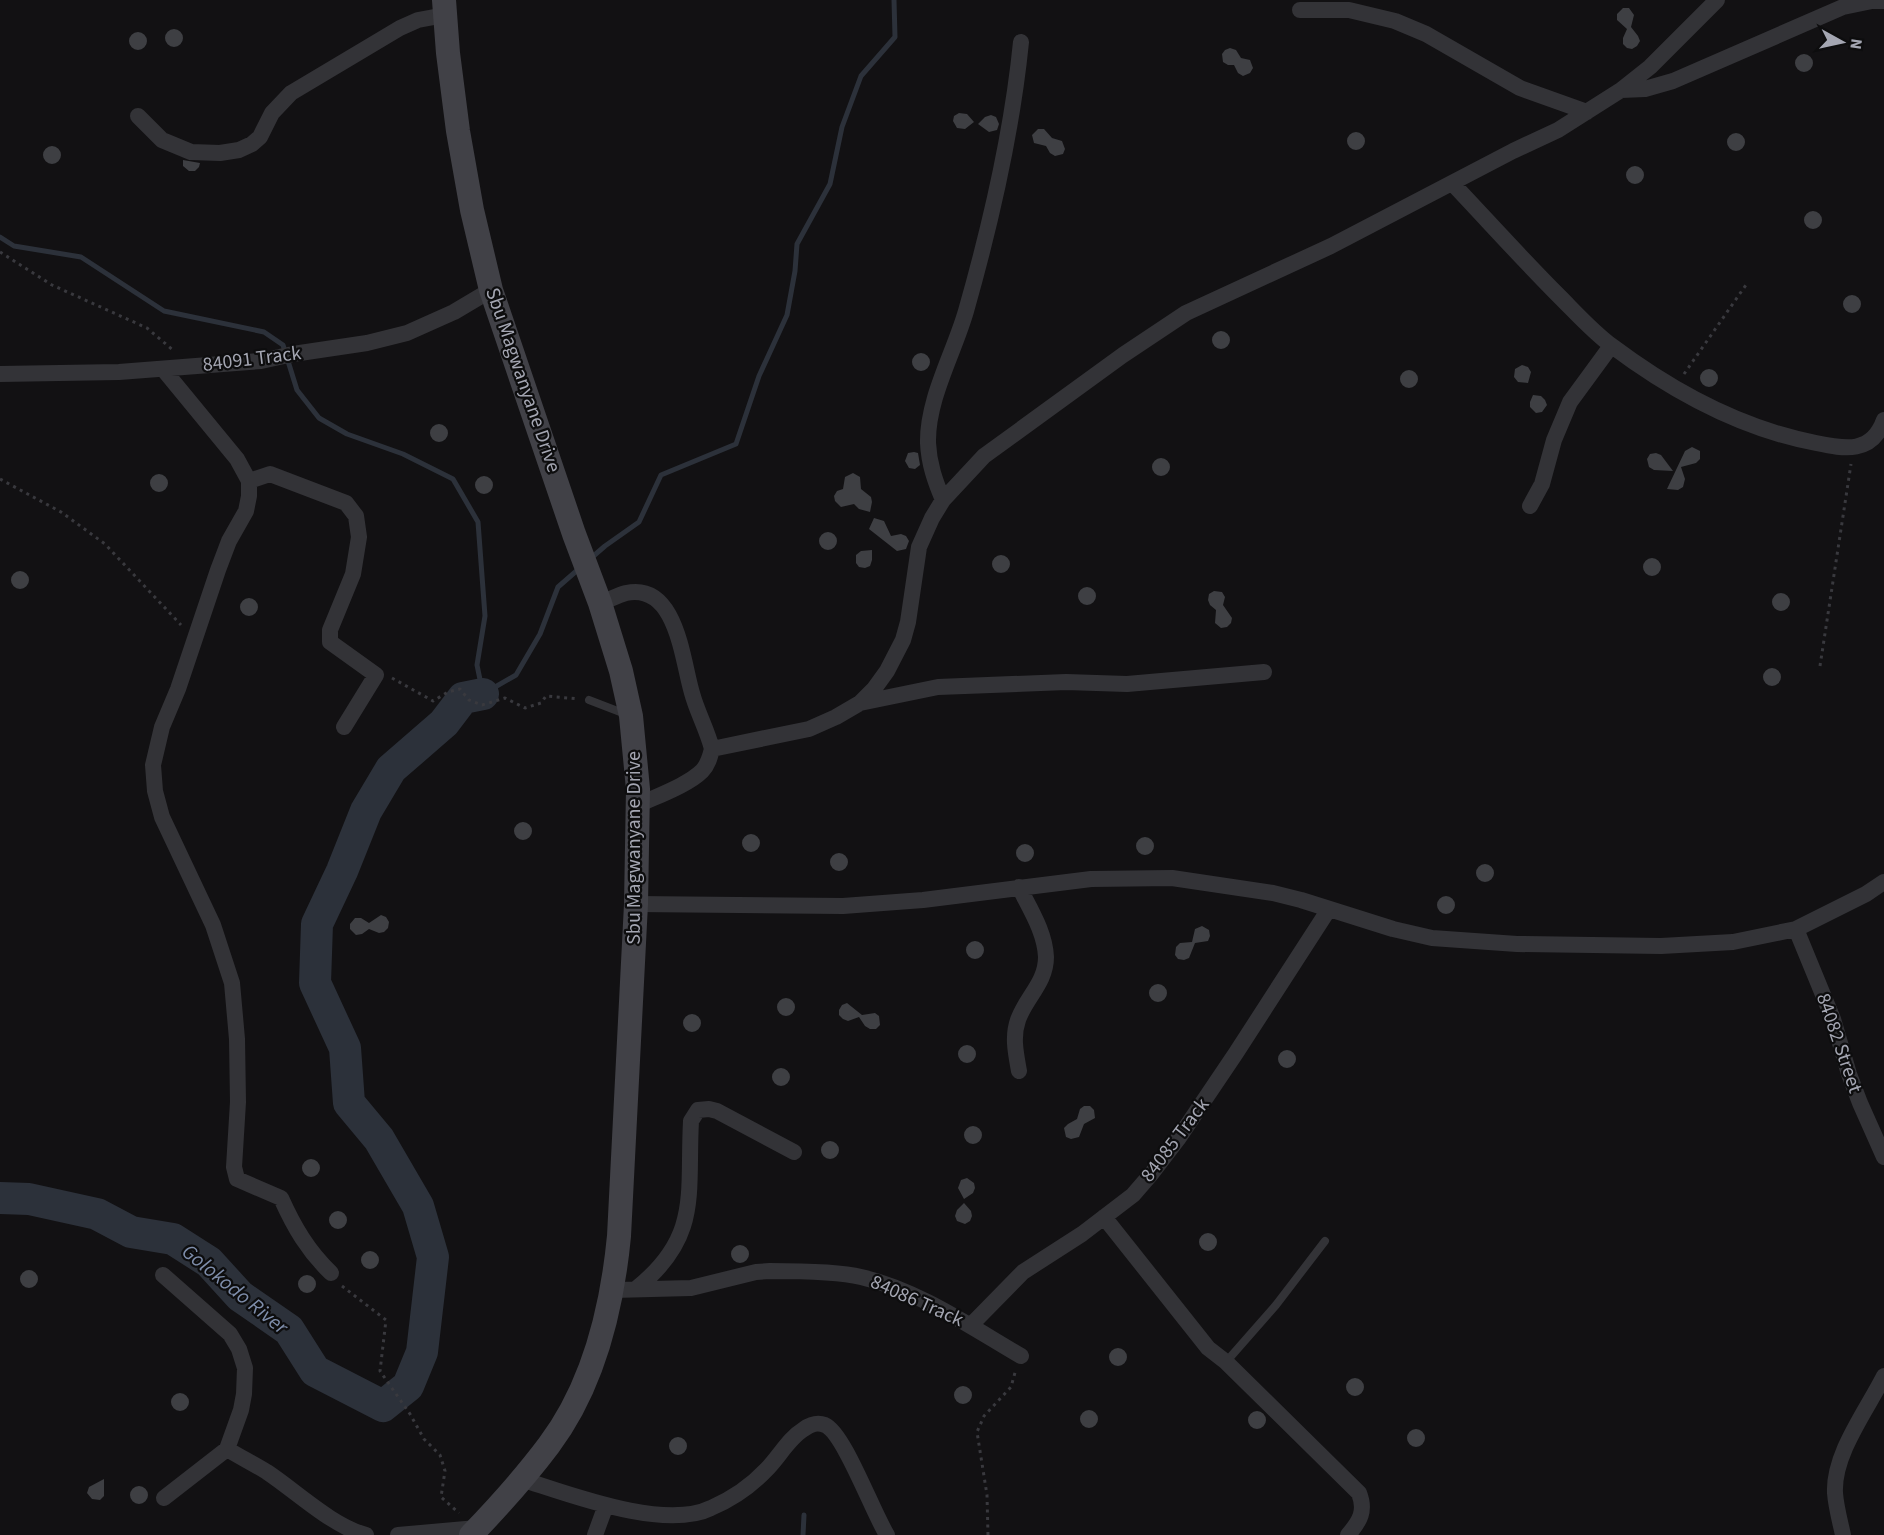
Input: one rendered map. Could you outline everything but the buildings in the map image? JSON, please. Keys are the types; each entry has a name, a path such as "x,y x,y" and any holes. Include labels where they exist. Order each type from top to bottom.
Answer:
{"main road":[{"name":"Sbu Magwanyane Drive","path":"445,7 458,131 472,210 491,290 574,534 598,597 621,671 631,716 636,754 638,805 636,904 619,1236 613,1290 601,1339 585,1381 570,1411 550,1444 474,1532"}],"street":[{"path":"860,704 887,671 903,640 908,622 919,547 932,518 943,500 984,456 1164,326 1203,304 1331,246 1558,130 1587,112 1621,90 1669,50 1717,0"},
{"path":"1621,90 1645,89 1672,81 1843,7 1884,1"},
{"path":"138,116 162,140 191,152 220,153 239,150 252,144 260,136 272,113 291,93 400,28 445,7"},
{"path":"1300,10 1349,10 1395,21 1425,34 1520,88 1587,112"},
{"path":"943,500 932,472 928,442 930,423 947,364 966,312 994,203 1012,119 1021,42"},
{"path":"1453,183 1540,278 1611,346 1708,407 1796,440 1842,448 1866,444 1875,437 1884,420"},
{"name":"84091 Track","path":"0,374 163,369 261,361 367,343 407,333 454,312 491,290"},
{"path":"1530,506 1542,484 1557,430 1570,402 1611,346"},
{"path":"163,369 237,459 249,481 249,496 246,512 222,560 162,727 153,765 155,791 162,817 213,925 232,983 237,1039 238,1102 234,1167 237,1179 281,1198 295,1230 317,1260 332,1273"},
{"path":"249,481 270,474 346,503 356,516 359,537 353,574 330,630 330,642 376,675 344,727"},
{"path":"598,597 644,593 657,598 664,607 673,623 692,693 708,731 712,749 707,765 702,771 638,805"},
{"path":"712,749 808,729 860,704 938,687 1066,681 1127,684 1264,672"},
{"path":"636,904 843,906 923,900 1091,879 1172,878 1273,893 1393,929 1432,938 1517,944 1696,945 1733,942 1796,929 1866,894 1884,882"},
{"path":"1019,888 1038,923 1046,956 1040,981 1022,1010 1016,1027 1015,1043 1019,1071"},
{"name":"84085 Track","path":"971,1325 1023,1272 1082,1234 1133,1195 1178,1139 1329,909"},
{"name":"84082 Street","path":"1796,929 1833,1019 1860,1103 1884,1157"},
{"path":"637,1288 668,1257 682,1232 689,1194 692,1122 698,1110 717,1111 794,1152"},
{"path":"1104,1217 1208,1348 1226,1362 1359,1493 1363,1510 1348,1535"},
{"name":"84086 Track","path":"613,1290 691,1288 747,1274 770,1271 859,1276 892,1287 971,1325 1021,1356"},
{"path":"163,1275 230,1334 239,1350 244,1368 244,1394 226,1449 164,1498"},
{"path":"1843,1535 1835,1492 1836,1477 1842,1456 1884,1376"},
{"path":"521,1479 623,1510 671,1515 708,1510 742,1491 766,1470 801,1430 812,1424 822,1424 831,1428 840,1440 872,1509 887,1535"},
{"path":"226,1449 267,1472 331,1518 357,1533 366,1535"},
{"path":"595,1535 606,1505"},
{"path":"398,1535 474,1532"}],"lane":[{"path":"589,700 631,716"},
{"path":"1226,1362 1276,1305 1325,1241"}],"path":[{"path":"0,252 52,285 147,328 192,366"},
{"path":"1675,388 1748,282"},
{"path":"1820,666 1854,447"},
{"path":"0,479 61,512 105,544 195,639"},
{"path":"376,675 388,675 433,701 448,692 460,690 469,700 482,705 505,698 525,708 541,703 546,696 589,700"},
{"path":"332,1273 339,1283 386,1320 380,1371 410,1414 424,1439 440,1455 445,1471 441,1497 474,1532"},
{"path":"988,1535 987,1495 977,1432 984,1416 1011,1387 1021,1356"}],"waterway":[{"path":"590,559 639,522 661,475 736,444 759,376 787,315 797,244 830,184 842,127 861,76 895,37 894,0"},
{"path":"0,237 14,246 81,257 164,311 264,332 283,345 297,390 319,418 347,434 403,454 453,479 478,522 485,616 477,665 483,694 516,675 540,634 558,587 581,567"},
{"name":"Golokodo River","path":"0,1198 29,1199 97,1214 131,1232 173,1239 209,1262 240,1296 289,1330 315,1371 383,1406 408,1386 422,1352 433,1257 418,1206 379,1139 349,1103 345,1048 315,983 317,924 342,871 366,811 391,769 444,723 463,698 483,694"},
{"path":"803,1535 804,1515"}]}
